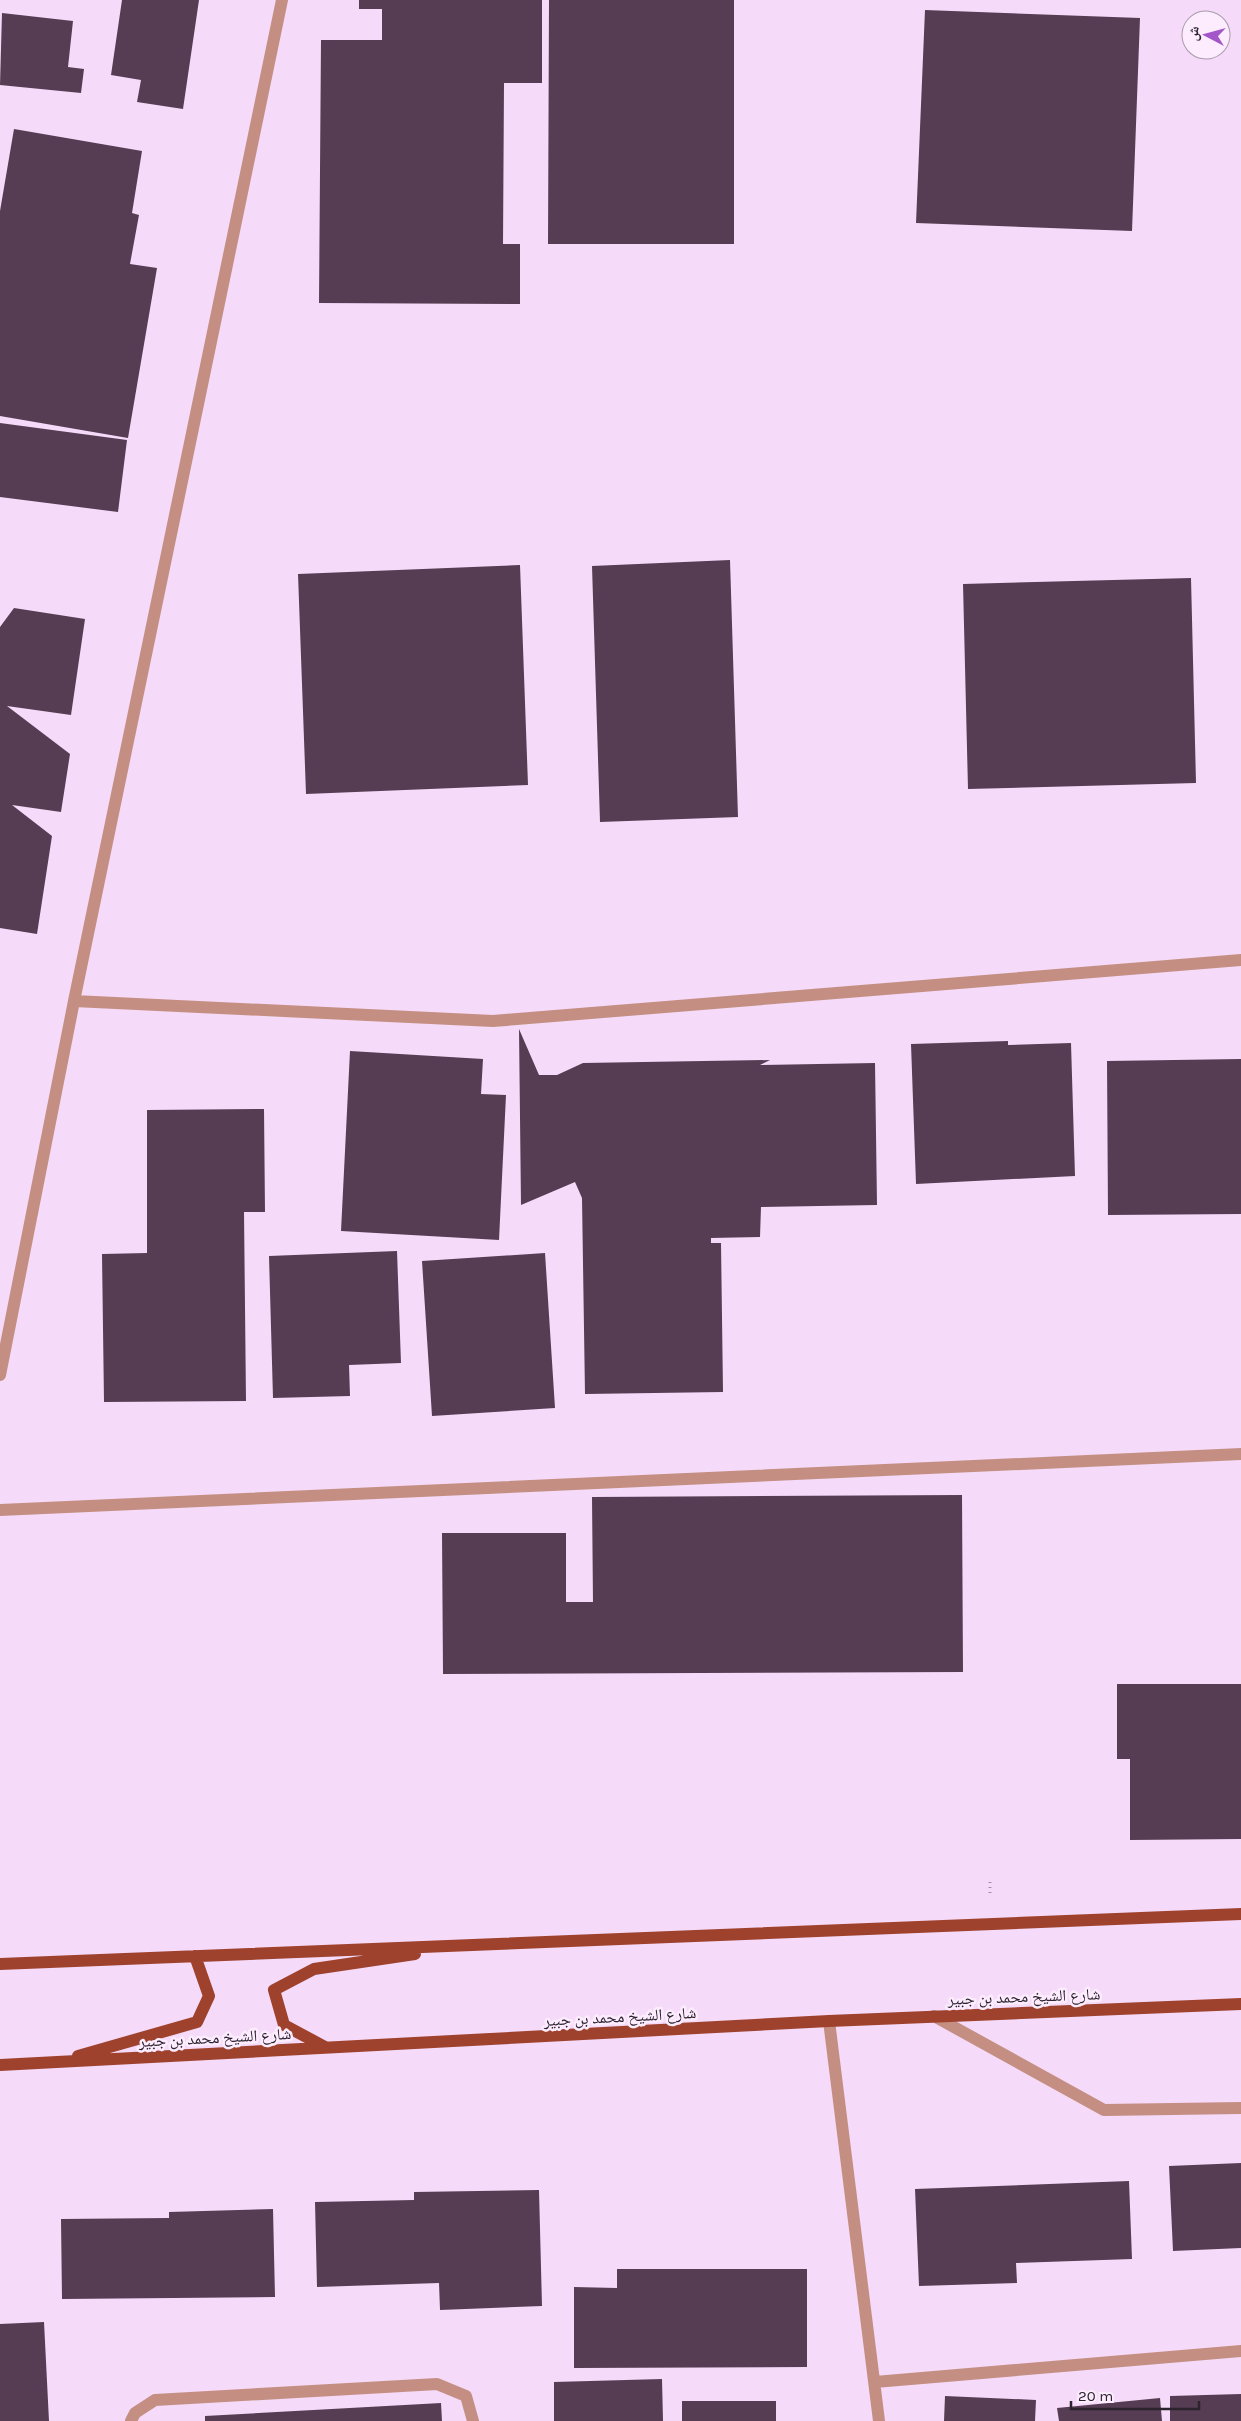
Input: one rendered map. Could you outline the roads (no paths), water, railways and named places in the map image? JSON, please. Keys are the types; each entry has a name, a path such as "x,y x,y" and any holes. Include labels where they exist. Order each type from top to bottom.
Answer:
{"main road":[{"path":"0,1964 1241,1914"},
{"path":"326,2048 284,2025 274,1990 314,1969 482,1944"},
{"path":"57,2062 197,2022 210,1996 195,1956"},
{"name":"شارع الشيخ محمد بن جبير","path":"0,2065 829,2021 1241,2004"}],"street":[{"path":"0,1375 74,1001 282,0"},
{"path":"74,1001 493,1022 1241,960"},
{"path":"0,1510 1241,1454"},
{"path":"934,2016 1104,2110 1241,2108"},
{"path":"829,2021 879,2421"},
{"path":"875,2382 1241,2351"},
{"path":"131,2421 134,2413 155,2400 437,2384 466,2396 473,2421"}]}
